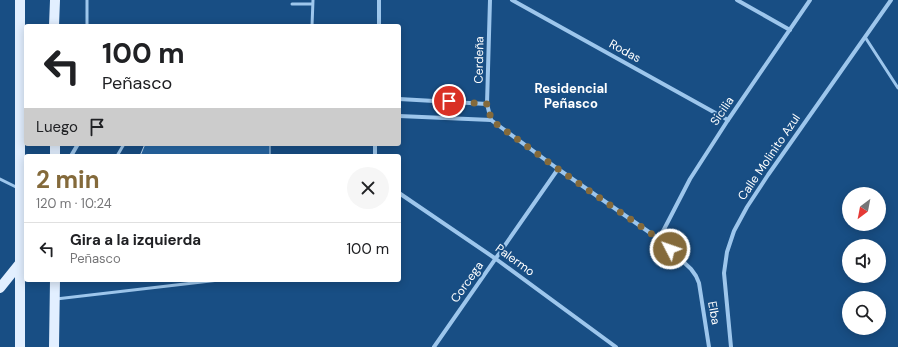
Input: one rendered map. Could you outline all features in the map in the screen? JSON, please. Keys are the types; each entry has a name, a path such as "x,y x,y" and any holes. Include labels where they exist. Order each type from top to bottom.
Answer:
{"main road":[{"path":"20,0 20,347"},
{"path":"54,0 54,24"},
{"path":"0,288 20,264"},
{"path":"54,347 55,282"}],"street":[{"path":"379,0 379,24"},
{"name":"Cerdeña","path":"490,0 488,104 491,120"},
{"name":"Rodas","path":"512,0 728,120"},
{"path":"737,0 790,30"},
{"name":"Sicilia","path":"659,239 690,179 728,120 810,0"},
{"name":"Calle Molinito Azul","path":"731,347 724,272 727,252 734,232 747,207 768,174 891,0"},
{"path":"401,99 488,104"},
{"path":"401,116 491,120 558,169 659,239"},
{"name":"Corcega","path":"434,347 558,169"},
{"name":"Palermo","path":"401,194 496,259 616,347"},
{"name":"Elba","path":"659,239 691,269 696,276 709,347"}],"lane":[{"path":"87,0 87,24"},
{"path":"292,4 312,2 312,24"},
{"path":"865,37 898,88"},
{"path":"0,179 20,188"},
{"path":"55,299 202,282"}],"building":[{"path":"144,146 270,146 270,154 141,154"}],"district":[{"name":"Residencial Peñasco","path":"571,96"}],"route":[{"path":"449,101 488,104 491,120 558,169 659,239 670,249"}]}
